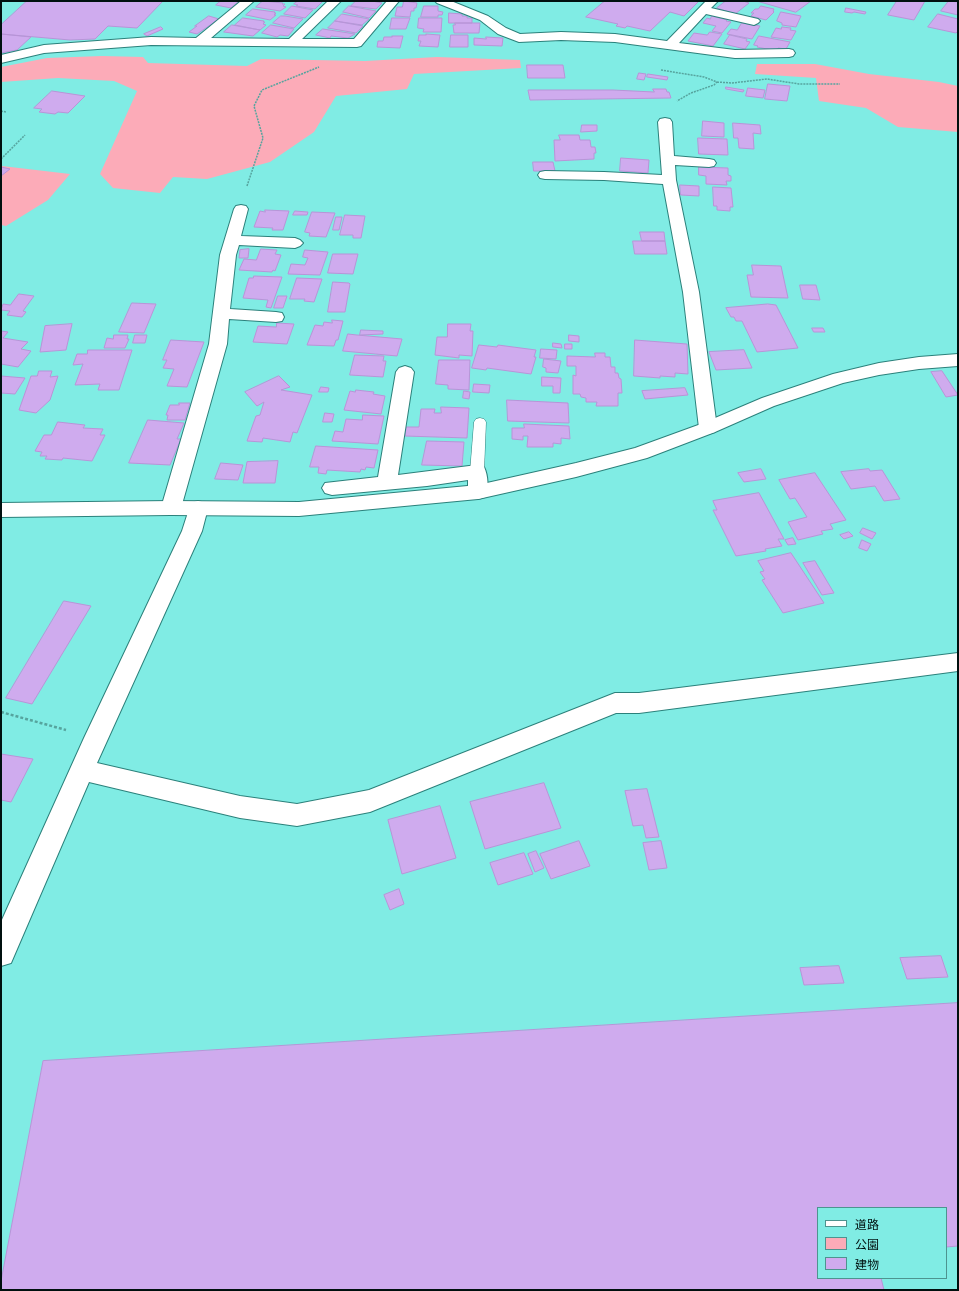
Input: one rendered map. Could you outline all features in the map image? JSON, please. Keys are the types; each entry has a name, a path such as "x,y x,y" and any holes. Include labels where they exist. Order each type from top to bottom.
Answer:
{"street":[{"path":"201,40 248,1"},
{"path":"293,41 335,1"},
{"path":"1,59 44,49 152,41 201,40 357,43 393,1"},
{"path":"441,1 484,18 502,31 519,38 615,38 671,44 735,54 789,53"},
{"path":"671,44 712,1"},
{"path":"703,10 754,21"},
{"path":"665,122 669,180 691,292 708,428"},
{"path":"667,160 709,163"},
{"path":"545,175 604,176 669,180"},
{"path":"171,508 218,344 228,255 242,209"},
{"path":"233,240 295,243"},
{"path":"222,314 276,317"},
{"path":"1,510 171,508 299,509 478,492 576,470 633,455 708,428 768,402 839,378 879,369 919,363 958,360"},
{"path":"387,482 405,372"},
{"path":"332,488 427,479 477,472 478,492"},
{"path":"1,953 96,738 192,531 198,508"},
{"path":"83,770 240,807 297,815 370,801 615,703 639,703 958,662"}],"lane":[{"path":"477,472 480,422"}],"path":[{"path":"242,209 242,202 263,138 254,106 262,90 353,53 358,48 357,43"},
{"path":"656,69 704,77 717,82 732,83 767,80 799,84 840,84"},
{"path":"665,122 668,109 676,102 691,93 714,86 717,82"},
{"path":"1,111 6,112"},
{"path":"1,159 25,135"},
{"path":"1,712 96,738"}],"green space":[{"path":"102,56 143,57 148,63 247,66 261,59 365,61 437,57 520,60 521,68 414,74 407,89 336,96 314,132 270,162 207,179 173,177 160,193 113,188 100,174 137,91 114,81 58,78 1,82 1,67 47,58"},
{"path":"757,64 815,64 869,74 939,82 958,86 958,132 898,127 866,108 819,101 816,78 755,74"},
{"path":"2,166 70,174 48,200 6,226 1,225"}],"building":[{"path":"27,1 163,1 137,28 108,26 95,39 70,40 1,34 1,25"},
{"path":"221,1 239,1 231,8 216,5"},
{"path":"263,1 283,3 282,4 285,4 283,6 286,7 280,11 256,7"},
{"path":"298,1 323,1 315,9 296,6 298,5 294,4"},
{"path":"356,1 372,1 382,3 376,9 351,6"},
{"path":"404,1 417,3 416,8 414,8 414,11 411,11 410,17 395,16 397,7 402,7"},
{"path":"605,1 699,1 684,16 670,12 650,31 627,26 625,28 616,26 618,24 586,17"},
{"path":"726,1 743,1 749,3 735,14 717,8"},
{"path":"757,1 811,1 796,12"},
{"path":"897,1 925,1 914,20 888,15"},
{"path":"949,1 958,2 958,15 941,11"},
{"path":"292,6 313,10 305,18 284,14"},
{"path":"349,6 376,11 369,18 343,12"},
{"path":"424,6 438,6 438,11 443,12 442,15 438,15 438,17 421,17"},
{"path":"761,6 774,9 774,12 766,20 751,16 754,13 751,13 755,9 758,9"},
{"path":"846,8 866,12 865,14 845,12"},
{"path":"253,9 275,12 274,13 276,13 274,15 276,15 270,20 246,15"},
{"path":"781,12 801,16 796,27 782,25 782,23 777,21"},
{"path":"449,13 462,14 462,16 467,16 467,18 472,18 472,23 449,23"},
{"path":"342,14 369,19 362,25 335,21"},
{"path":"938,14 958,19 958,31 956,33 928,27"},
{"path":"209,16 219,19 197,34 189,32 197,26 195,26"},
{"path":"281,16 303,19 294,28 273,23"},
{"path":"712,16 731,22 722,33 712,31 716,26 703,23 707,18 710,19"},
{"path":"243,18 264,21 263,22 265,22 263,24 266,25 260,30 235,25"},
{"path":"392,18 410,18 406,29 390,29"},
{"path":"419,18 442,18 441,32 423,32 424,29 418,28"},
{"path":"335,21 363,26 356,33 328,28"},
{"path":"455,23 480,23 479,33 454,33 453,25 455,25"},
{"path":"742,23 760,26 752,39 727,34 731,29 737,30"},
{"path":"232,25 260,30 253,36 224,32"},
{"path":"271,25 294,29 288,36 280,35 277,37 262,33"},
{"path":"161,27 163,29 147,36 144,34"},
{"path":"782,27 791,28 790,30 796,31 791,40 771,37 776,28 781,29"},
{"path":"323,29 355,34 348,38 331,36 330,38 316,35"},
{"path":"710,32 722,34 713,46 688,41 694,33 707,35"},
{"path":"1,34 31,37 17,50 1,53"},
{"path":"419,35 440,35 438,47 419,46 421,41 418,41"},
{"path":"451,35 468,35 468,47 450,47"},
{"path":"730,35 747,39 746,41 750,42 745,49 724,44"},
{"path":"403,36 400,48 377,47 378,41 383,41 384,37"},
{"path":"759,36 790,42 786,49 778,48 772,50 754,45"},
{"path":"486,37 503,38 502,46 474,45 474,38 486,39"},
{"path":"527,65 563,65 565,78 528,78"},
{"path":"639,73 646,74 644,80 637,79"},
{"path":"648,74 668,77 667,80 647,77"},
{"path":"768,84 790,86 787,101 765,99"},
{"path":"726,87 744,90 743,92 726,89"},
{"path":"748,88 765,90 763,98 746,96"},
{"path":"653,89 666,89 671,98 530,100 528,90 613,90 654,92"},
{"path":"52,91 85,96 68,113 58,112 55,114 39,112 42,109 34,108"},
{"path":"703,121 724,123 724,137 702,136"},
{"path":"733,123 760,125 761,134 753,133 754,149 739,148 738,138 734,138"},
{"path":"582,125 597,125 597,131 581,132"},
{"path":"559,135 579,135 580,140 590,140 591,147 595,147 596,153 594,153 594,159 555,161 554,140 560,140"},
{"path":"698,138 727,139 728,155 699,154"},
{"path":"621,158 649,160 648,173 620,171"},
{"path":"533,162 553,162 555,171 534,171"},
{"path":"1,167 10,169 1,176"},
{"path":"699,167 728,168 728,175 731,176 731,181 726,181 727,185 706,184 706,176 699,175"},
{"path":"680,185 699,186 699,196 681,195"},
{"path":"713,187 731,188 733,207 730,207 730,211 717,210 717,206 714,206"},
{"path":"265,210 289,211 283,230 254,227 260,211 265,212"},
{"path":"295,211 308,212 307,215 293,215"},
{"path":"312,212 335,213 326,237 309,236 310,233 305,232"},
{"path":"345,215 365,216 361,238 353,238 353,235 340,235"},
{"path":"336,217 342,217 339,230 333,230"},
{"path":"640,232 664,232 665,241 642,241"},
{"path":"633,241 665,241 667,254 635,254"},
{"path":"249,249 248,258 239,258 240,250"},
{"path":"261,249 277,250 275,254 281,255 275,271 239,270 244,259 256,260"},
{"path":"305,250 328,252 320,275 288,274 291,264 305,265 308,258 303,257"},
{"path":"333,254 358,254 353,274 328,273"},
{"path":"752,265 781,266 788,298 751,297 747,275 753,275"},
{"path":"254,276 282,277 271,308 266,307 268,300 243,298 249,278 253,278"},
{"path":"297,278 322,279 314,302 304,301 305,299 290,299"},
{"path":"333,282 350,284 345,312 328,312"},
{"path":"800,285 816,285 820,300 803,299"},
{"path":"19,294 34,296 23,311 26,312 22,317 7,315 10,311 1,310 3,304 10,305"},
{"path":"278,296 287,296 283,308 274,308"},
{"path":"132,303 156,304 144,333 119,332"},
{"path":"768,304 776,305 798,348 757,352 742,321 736,321 734,317 731,317 726,308"},
{"path":"332,320 343,321 338,340 336,340 334,346 307,345 315,325 323,326 324,322 332,323"},
{"path":"277,323 294,324 287,344 253,342 258,326 276,327"},
{"path":"72,324 66,350 40,352 45,326"},
{"path":"448,324 471,324 470,331 473,331 472,356 459,355 459,358 435,355 437,337 447,337"},
{"path":"812,328 823,328 825,332 814,332"},
{"path":"361,330 383,331 383,334 360,335"},
{"path":"1,331 8,332 3,338 28,342 21,349 31,351 18,367 1,364"},
{"path":"348,334 402,339 397,356 343,351"},
{"path":"114,335 128,335 127,339 129,339 125,348 104,348 107,338 113,339"},
{"path":"135,335 147,335 145,343 133,343"},
{"path":"569,335 579,336 579,342 569,341"},
{"path":"171,340 204,342 187,387 167,386 174,369 163,368 167,360 163,360"},
{"path":"635,340 687,344 688,374 675,373 675,377 660,376 660,378 634,376"},
{"path":"553,343 561,344 562,348 553,347"},
{"path":"565,344 572,344 572,349 565,349"},
{"path":"479,345 497,347 498,345 536,350 534,357 536,357 531,374 487,368 486,370 472,368"},
{"path":"541,349 557,350 556,359 540,358"},
{"path":"88,350 132,350 119,390 98,390 100,384 75,385 83,364 73,365 77,354 87,354"},
{"path":"744,350 752,368 716,370 709,352"},
{"path":"595,353 605,353 605,357 610,357 611,367 615,367 615,373 618,373 619,378 621,379 622,393 618,393 618,406 596,406 597,402 586,402 586,398 581,397 580,394 573,394 573,375 576,376 576,366 567,366 567,356 595,357"},
{"path":"355,355 384,356 383,361 386,361 383,377 350,375"},
{"path":"544,359 561,361 558,373 546,372 546,368 543,367"},
{"path":"439,360 470,360 469,390 448,389 448,385 436,384"},
{"path":"39,371 52,371 50,377 58,376 50,400 36,413 19,410 31,376 37,376"},
{"path":"942,371 958,395 946,397 931,372"},
{"path":"1,376 25,378 15,394 1,393"},
{"path":"279,376 290,387 281,390 312,395 297,433 293,432 290,442 263,438 262,442 247,441 256,416 260,415 264,402 257,406 245,392"},
{"path":"542,377 561,378 560,393 553,393 553,386 542,386"},
{"path":"474,384 490,385 489,393 473,392"},
{"path":"321,387 329,388 328,392 319,392"},
{"path":"685,388 688,395 645,399 642,391"},
{"path":"356,390 374,392 373,394 385,396 381,414 344,410 350,391 355,392"},
{"path":"464,391 470,392 469,399 463,398"},
{"path":"507,400 568,403 569,423 508,421"},
{"path":"179,403 190,403 185,420 167,420 168,415 166,415 170,405 179,405"},
{"path":"441,407 469,408 467,438 405,436 406,427 419,427 421,409 435,409 434,413 441,413"},
{"path":"325,413 334,414 332,422 323,422"},
{"path":"363,415 384,416 378,444 332,441 335,431 343,432 346,419 362,420"},
{"path":"148,420 184,423 177,439 181,439 170,465 129,463"},
{"path":"58,422 85,425 83,428 103,429 100,435 105,435 92,461 63,458 62,460 45,459 47,456 40,456 42,452 35,451 44,435 51,435"},
{"path":"524,424 569,426 570,439 561,438 561,444 553,443 553,447 527,447 528,436 523,436 523,440 512,439 512,428 524,428"},
{"path":"427,441 464,442 462,466 422,465"},
{"path":"316,446 378,450 374,468 366,467 365,470 361,469 360,472 327,470 326,474 318,473 319,467 310,467"},
{"path":"278,461 275,483 243,483 247,462"},
{"path":"221,463 243,465 238,480 215,479"},
{"path":"761,469 766,479 744,482 738,473"},
{"path":"869,469 870,471 882,470 900,499 884,501 875,486 851,489 841,472"},
{"path":"815,473 846,520 830,524 833,529 821,531 823,534 798,540 788,522 807,517 795,498 790,499 779,480"},
{"path":"759,493 784,539 778,539 782,546 765,549 766,551 736,556 713,510 717,510 713,501"},
{"path":"863,528 876,533 872,539 860,533"},
{"path":"849,532 853,536 844,539 840,535"},
{"path":"793,538 796,544 788,545 785,540"},
{"path":"862,540 871,544 867,551 859,548"},
{"path":"791,553 824,603 783,613 762,580 765,579 760,572 764,571 758,561"},
{"path":"815,561 834,593 822,595 803,563"},
{"path":"64,601 91,606 32,704 6,698"},
{"path":"1,754 33,759 11,802 1,800"},
{"path":"544,783 561,828 485,849 470,802"},
{"path":"647,789 659,837 646,838 643,825 633,826 625,791"},
{"path":"440,806 456,858 402,874 388,820"},
{"path":"579,841 590,866 551,879 540,854"},
{"path":"661,841 667,868 649,870 643,843"},
{"path":"536,851 544,868 535,872 528,854"},
{"path":"524,853 533,874 498,885 490,863"},
{"path":"399,889 404,904 390,910 384,895"},
{"path":"941,956 948,977 907,979 900,958"},
{"path":"839,966 844,983 804,985 800,968"},
{"path":"958,1003 958,1246 947,1247 947,1207 817,1207 817,1279 881,1279 884,1290 1,1290 1,1281 43,1061"}]}
